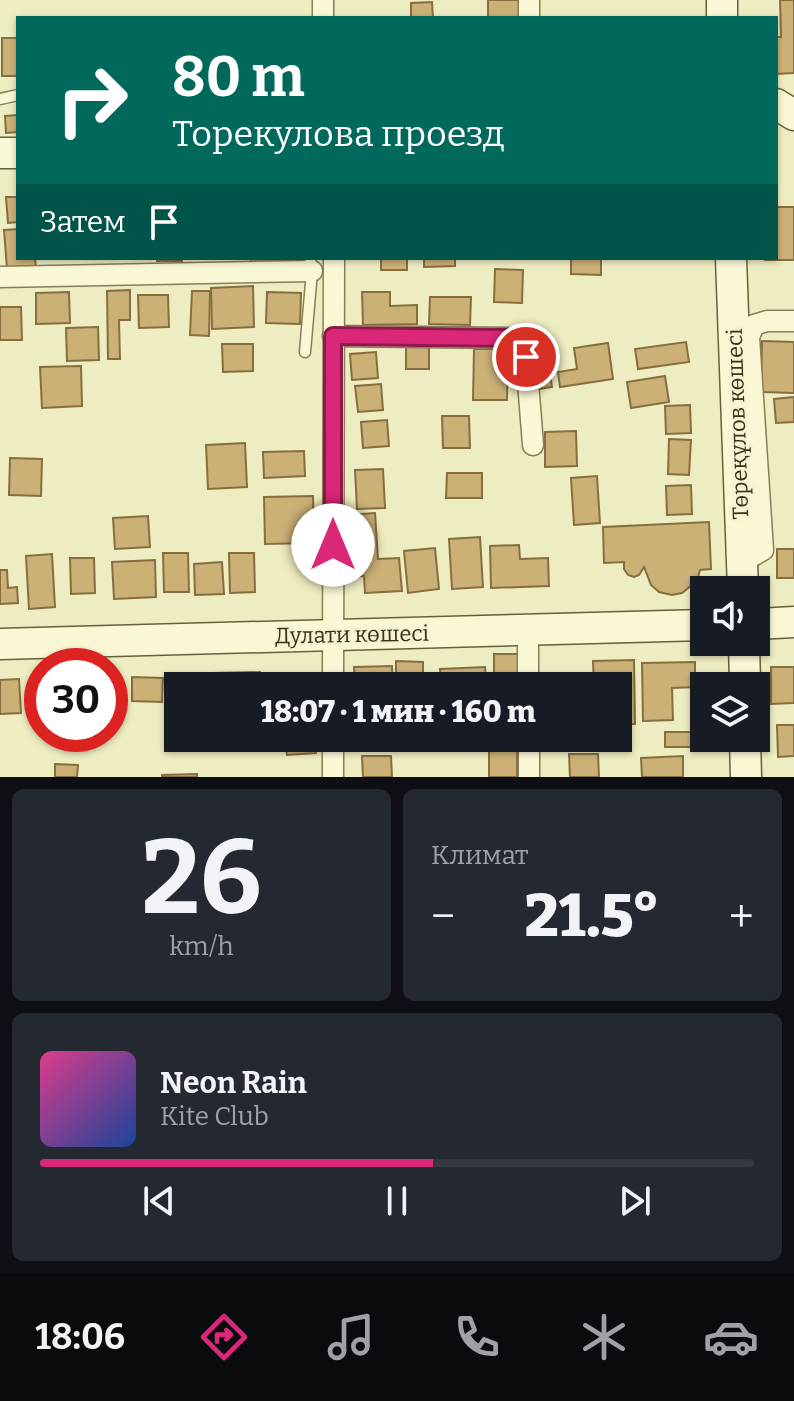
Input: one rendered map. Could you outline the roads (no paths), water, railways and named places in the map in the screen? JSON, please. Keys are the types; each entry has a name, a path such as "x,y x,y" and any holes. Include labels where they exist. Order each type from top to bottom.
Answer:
{"main road":[{"name":"Төреқұлов көшесі","path":"731,260 742,576"},
{"path":"770,623 794,622"},
{"name":"Дулати көшесі","path":"0,644 690,625"},
{"path":"745,752 746,777"}],"street":[{"path":"333,672 334,260"},
{"path":"0,277 311,265"},
{"path":"742,576 763,550 749,337 754,325 767,321 794,321"},
{"path":"333,336 508,338 526,357 533,445"},
{"path":"528,629 528,672"},
{"path":"333,752 333,777"},
{"path":"529,752 529,777"}],"lane":[{"path":"305,352 311,265"}]}
